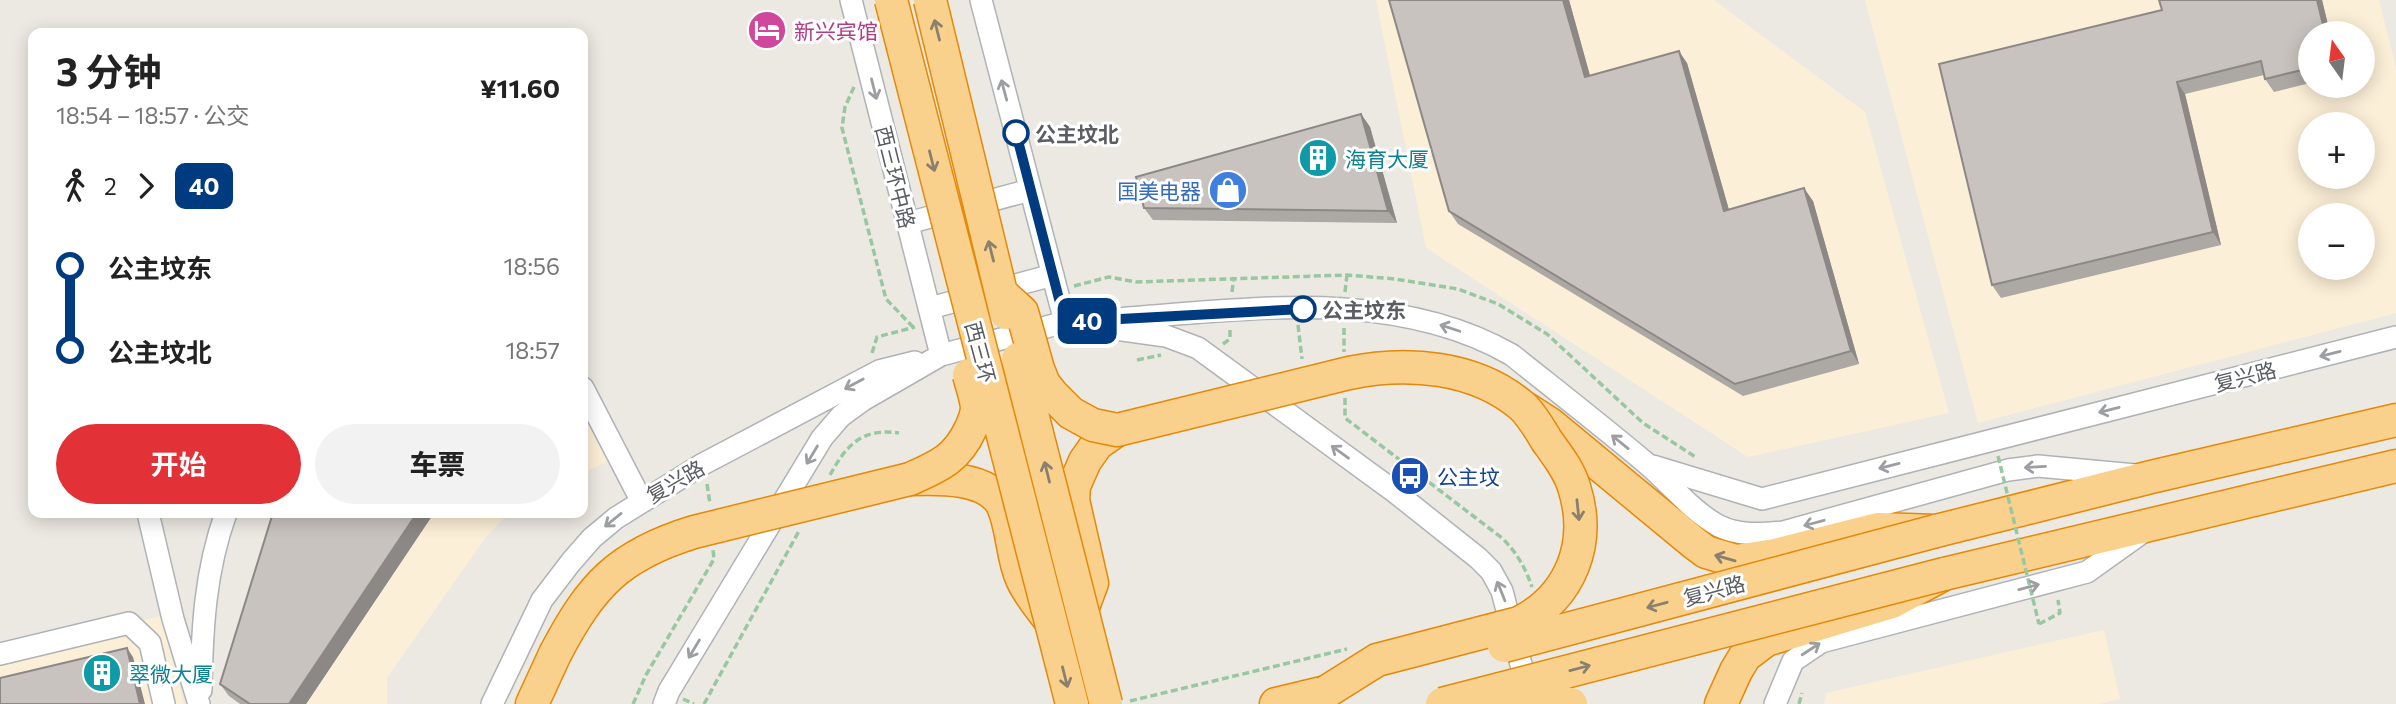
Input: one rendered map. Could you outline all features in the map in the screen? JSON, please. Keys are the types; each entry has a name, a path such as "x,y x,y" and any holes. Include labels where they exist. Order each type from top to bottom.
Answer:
{"highway":[{"name":"西三环","path":"891,0 1072,704"},
{"name":"西三环","path":"930,0 1001,293 1106,704"},
{"path":"1001,293 1022,312 1038,369 1052,394 1071,413 1093,425 1117,430"},
{"path":"910,479 953,456 963,445 976,417 976,401 959,334 968,302"},
{"path":"1082,610 1092,583 1073,500 1074,486 1085,461 1097,444 1117,430 1359,371 1406,366 1426,367 1469,378 1491,387 1550,424 1694,543 1720,557 1736,561 1756,559 1878,528 1936,531"},
{"path":"1326,692 1377,660 1519,623 1536,614 1560,592 1569,576 1578,548 1578,502 1563,464 1524,408"},
{"name":"复兴路","path":"1276,704 1936,531 2396,420"},
{"name":"复兴路","path":"1442,704 1944,574 2396,466"},
{"path":"533,704 555,654 585,603 611,574 641,552 694,532 910,479 954,479 975,484 992,494 1003,505 1022,579 1052,623"},
{"path":"1721,704 1745,656 1766,640 1892,602 1944,574"},
{"path":"552,704 555,654"},
{"path":"1518,704 1543,701 1571,704"}],"street":[{"name":"西三环中路","path":"851,0 941,355"},
{"path":"981,0 1065,322"},
{"path":"908,223 1030,190"},
{"path":"930,309 1053,275"},
{"name":"复兴路","path":"1065,322 1229,312 1344,309 1402,315 1432,322 1489,341 1512,355 1648,464 1701,513 1720,526 1739,532 1783,532 2008,470 2038,466 2151,477"},
{"path":"664,704 822,438 841,416 863,400 941,355 1065,322 1166,336 1198,348 1385,485 1478,558 1491,571 1503,591 1531,704"},
{"name":"复兴路","path":"1648,464 1762,499 2396,337"},
{"name":"复兴路","path":"492,704 549,590 592,538 640,500 879,371 941,355"},
{"path":"588,398 640,500"},
{"path":"149,518 173,619 200,704"},
{"path":"200,704 202,620 217,538 224,518"},
{"name":"复兴路","path":"1775,704 1793,661 1821,642 2087,572 2155,524"},
{"path":"0,654 129,623 150,643 164,704"}],"path":[{"path":"866,59 842,117 842,128 852,168 886,299 941,355"},
{"path":"1296,276 1395,278 1458,289 1498,304 1546,334 1643,423 1699,460"},
{"path":"1137,360 1171,356"},
{"path":"828,479 841,455 852,443 874,433 899,433"},
{"path":"1998,456 2039,624 2060,613 2054,580"},
{"path":"704,464 710,511"},
{"path":"705,704 802,526"},
{"path":"632,704 714,559 713,547"},
{"path":"1118,704 1354,647"},
{"path":"1798,704 1802,693"}],"shaded area":[{"path":"1376,0 1714,0 1865,112 1949,413 1748,457 1426,248"},
{"path":"1865,0 2379,0 2396,68 2396,313 1978,423"},
{"path":"588,401 617,456 588,471"},
{"path":"290,518 504,518 486,537 387,678 387,704 238,704 231,682"},
{"path":"161,616 184,704 0,704 0,655"},
{"path":"2104,630 2120,699 2099,704 1824,704 1826,693"}],"building":[{"path":"1389,0 1563,0 1585,77 1679,51 1724,211 1804,188 1851,351 1735,384 1449,211"},
{"path":"2159,0 2317,0 2322,21 2298,21 2298,71 2265,79 2261,61 2177,82 2213,232 1992,285 1939,64 2162,10"},
{"name":"海育大厦","path":"1361,114 1388,211 1144,208 1136,177"},
{"path":"271,518 414,518 289,704 250,704 220,684"},
{"name":"翠微大厦","path":"127,648 140,704 0,704 0,678"}],"bus line":[{"name":"40","path":"1016,133 1065,322 1303,309"}],"place":[{"name":"新兴宾馆","path":"767,30"},
{"name":"公主坟北","path":"1016,133"},
{"name":"海育大厦","path":"1318,158"},
{"name":"国美电器","path":"1228,190"},
{"name":"公主坟东","path":"1303,309"},
{"name":"公主坟","path":"1410,476"},
{"name":"翠微大厦","path":"102,673"}]}
